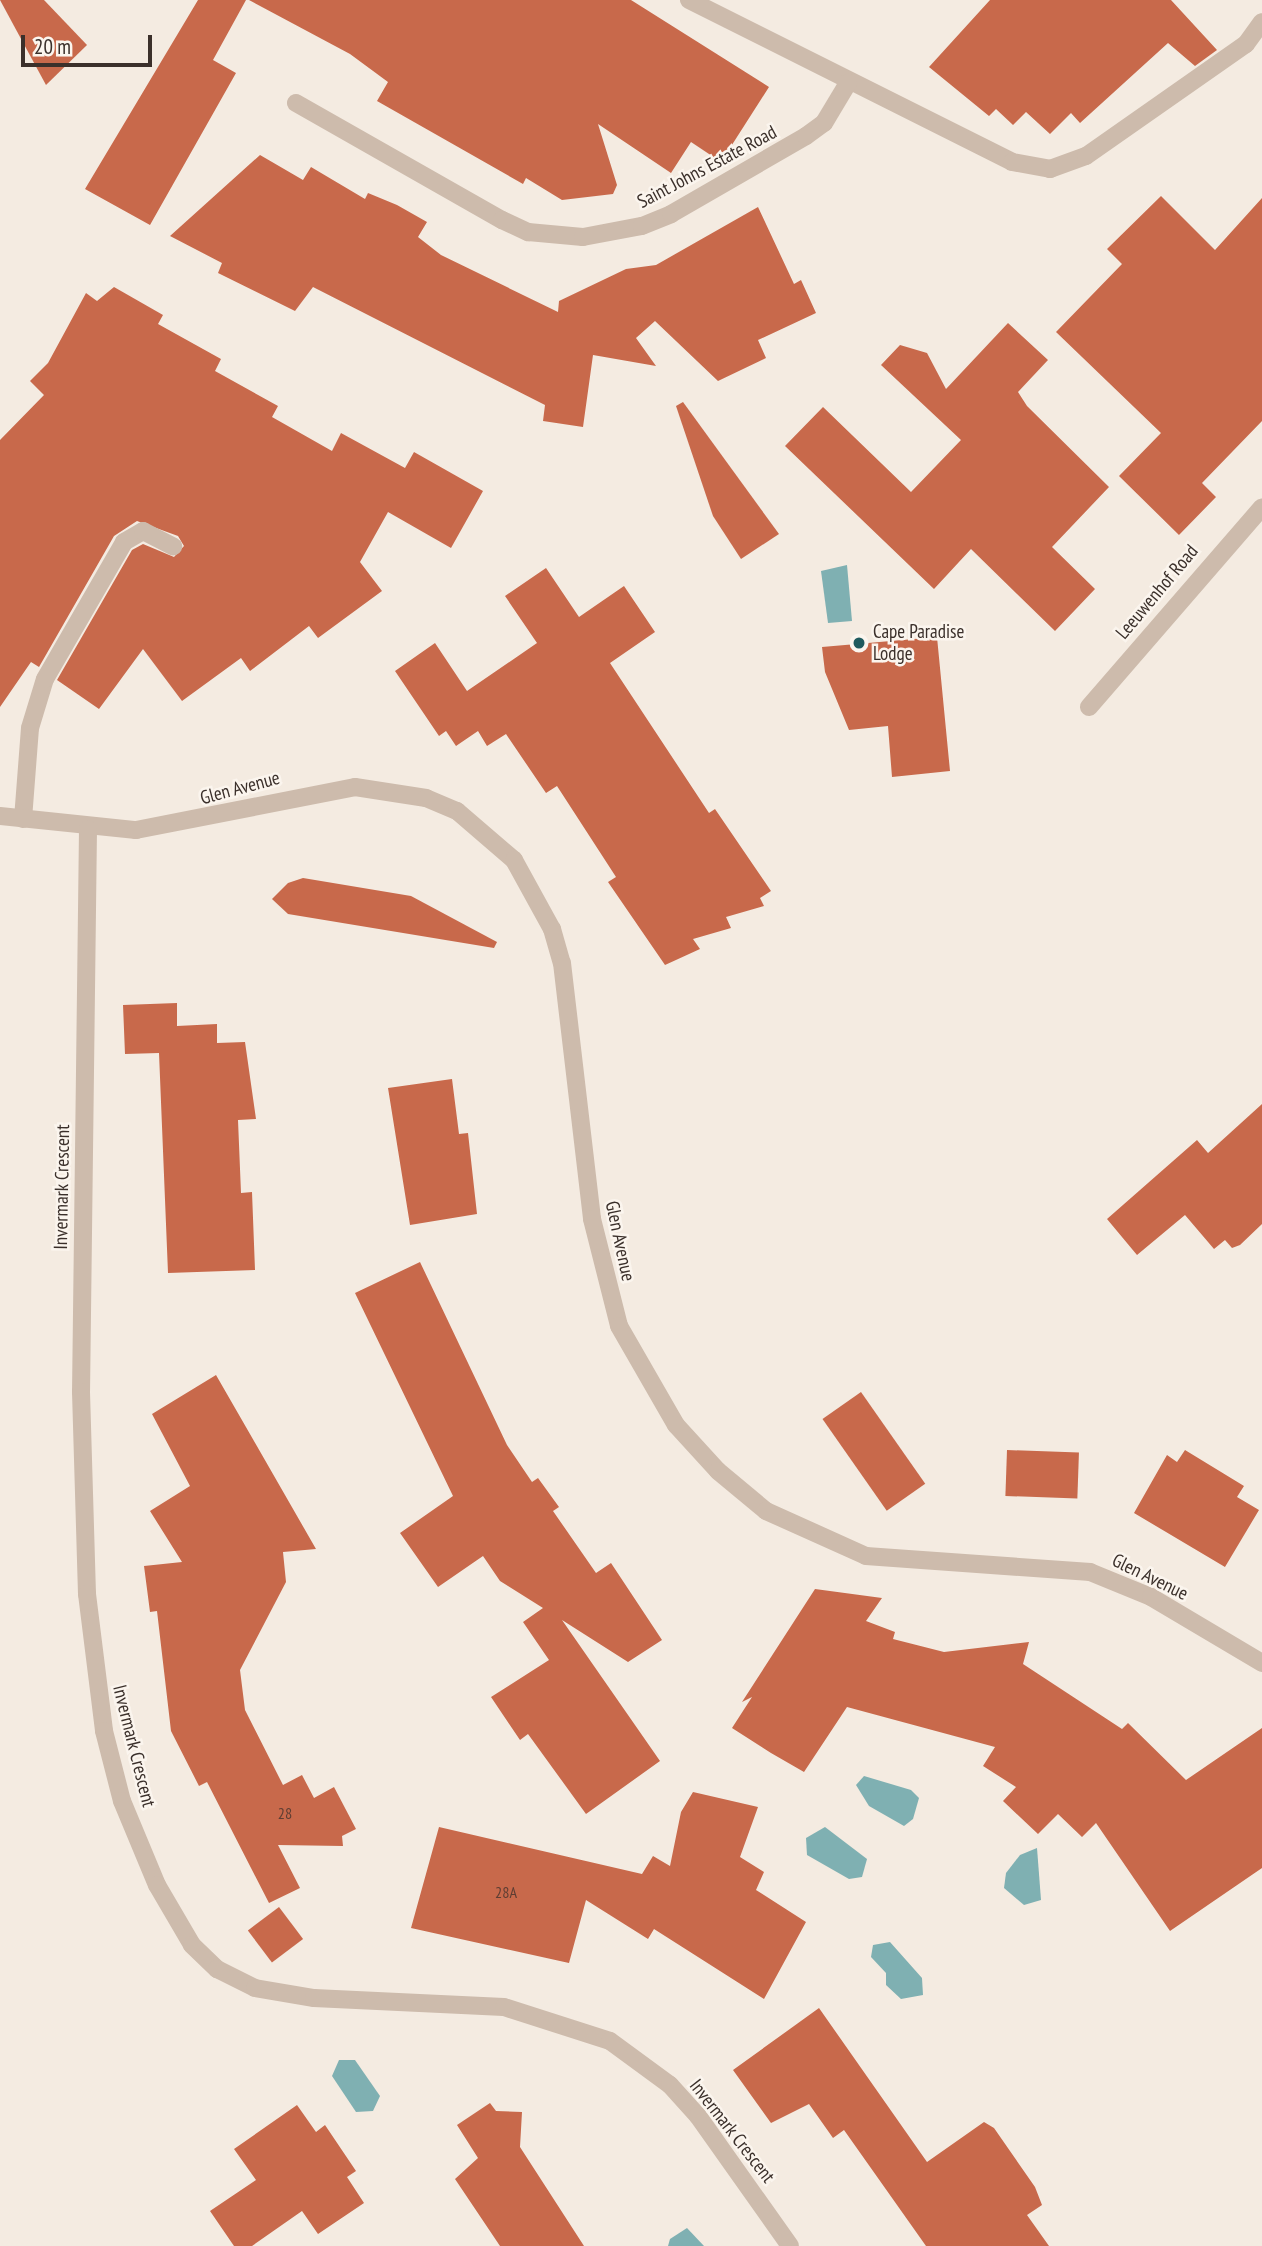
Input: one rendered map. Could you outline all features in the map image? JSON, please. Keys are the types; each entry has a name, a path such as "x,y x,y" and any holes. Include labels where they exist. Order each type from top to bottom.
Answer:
{"street":[{"path":"689,0 848,83 1012,162 1049,169 1097,148 1246,44 1262,22"},
{"name":"Saint Johns Estate Road","path":"296,103 502,220 528,232 583,237 642,226 671,214 806,136 824,123 848,83"},
{"name":"Leeuwenhof Road","path":"1089,707 1262,507"},
{"path":"23,820 30,728 45,679 124,542 143,531 173,546"},
{"name":"Glen Avenue","path":"0,816 88,829 183,824 282,798 355,788 426,798 485,830 537,895 562,963 592,1220 619,1326 663,1405 718,1471 766,1511 866,1556 1090,1572 1151,1597 1262,1663"},
{"name":"Invermark Crescent","path":"88,829 81,1392 87,1594 104,1731 122,1801 157,1885 192,1945 217,1969 255,1988 314,1998 504,2007 610,2041 670,2085 698,2116 790,2246"}],"water":[{"path":"847,565 852,621 828,623 821,571"},
{"path":"864,1776 911,1790 919,1798 913,1819 904,1826 869,1806 856,1785"},
{"path":"825,1827 867,1859 862,1877 849,1879 807,1855 806,1838"},
{"path":"1037,1848 1041,1900 1024,1905 1004,1888 1006,1873 1020,1855"},
{"path":"890,1942 922,1978 923,1995 901,1999 886,1985 886,1973 871,1957 873,1945"},
{"path":"339,2060 355,2060 380,2096 373,2111 356,2112 332,2076"},
{"path":"687,2228 704,2246 668,2246 670,2239"}],"building":[{"path":"0,0 44,0 87,45 46,85"},
{"path":"198,0 246,0 213,60 236,73 150,225 85,189"},
{"path":"249,0 631,0 769,87 721,162 691,142 671,173 598,124 617,185 613,194 562,200 526,178 523,184 377,101 388,82 350,54"},
{"path":"990,0 1171,0 1217,50 1195,66 1168,43 1080,123 1071,113 1050,134 1026,112 1013,125 996,109 989,116 929,67"},
{"path":"260,155 303,180 311,167 365,199 368,193 397,205 427,222 418,237 441,255 558,312 559,301 626,269 656,265 758,207 794,284 801,280 816,313 758,340 766,358 718,381 655,321 636,338 656,366 593,355 583,427 543,421 545,405 313,287 295,311 218,273 222,263 170,236"},
{"path":"1161,196 1215,250 1262,198 1262,421 1202,483 1216,497 1179,535 1119,476 1161,433 1056,332 1122,264 1107,249"},
{"path":"114,287 163,315 158,324 221,359 215,371 278,406 272,417 332,451 341,433 405,468 414,452 483,491 451,548 388,512 360,562 382,591 318,638 309,626 250,671 241,658 182,701 143,649 99,709 57,680 132,550 143,544 174,557 184,546 178,536 137,521 114,536 39,667 31,662 0,707 0,440 44,395 30,381 48,363 86,293 97,301"},
{"path":"1008,323 1048,360 1018,392 1027,406 1109,487 1052,547 1095,589 1055,631 971,549 934,589 785,446 823,407 911,492 961,440 881,365 900,345 927,353 946,389"},
{"path":"683,402 779,534 741,559 713,516 676,406"},
{"path":"546,568 579,617 624,586 655,632 610,663 709,813 715,809 771,891 760,898 764,906 726,917 731,928 693,939 700,949 665,965 608,882 616,877 557,786 546,793 506,734 487,746 478,731 456,746 446,731 439,736 395,671 435,643 467,691 537,643 505,596"},
{"path":"937,637 950,771 892,777 888,726 849,730 825,672 822,647"},
{"path":"303,878 411,896 497,942 494,948 288,914 272,899 288,883"},
{"path":"177,1003 177,1026 217,1024 217,1043 245,1042 256,1119 238,1120 241,1193 252,1192 255,1270 168,1273 159,1053 125,1054 123,1005"},
{"path":"452,1079 459,1134 468,1133 477,1214 410,1225 388,1088"},
{"path":"1262,1104 1262,1224 1240,1245 1232,1248 1225,1240 1214,1249 1185,1215 1137,1255 1107,1219 1197,1140 1208,1153"},
{"path":"420,1262 507,1445 532,1482 538,1478 559,1507 553,1511 596,1573 611,1563 662,1640 628,1662 562,1620 660,1761 586,1814 528,1734 520,1740 491,1697 549,1660 523,1622 543,1608 500,1581 483,1556 438,1587 400,1533 453,1496 355,1293"},
{"path":"216,1375 316,1549 283,1552 286,1582 240,1670 245,1710 283,1785 302,1775 314,1798 334,1787 356,1829 342,1836 343,1846 278,1845 300,1888 269,1903 207,1782 199,1786 171,1731 157,1611 150,1612 144,1566 182,1562 150,1511 190,1486 152,1414"},
{"path":"861,1392 925,1484 887,1511 822,1419"},
{"path":"1007,1450 1079,1453 1077,1498 1005,1496"},
{"path":"1185,1450 1244,1486 1237,1497 1259,1510 1225,1567 1134,1513 1167,1455 1177,1462"},
{"path":"815,1589 882,1598 866,1621 895,1632 893,1639 944,1652 1029,1642 1023,1664 1122,1729 1128,1723 1186,1780 1262,1728 1262,1868 1170,1931 1096,1823 1082,1837 1058,1814 1038,1834 1003,1801 1016,1787 983,1766 995,1747 847,1707 804,1772 771,1753 732,1728 752,1697 742,1702"},
{"path":"693,1792 758,1807 740,1857 764,1872 756,1890 806,1922 764,1999 654,1929 648,1939 586,1900 569,1963 411,1928 439,1827 642,1874 653,1856 670,1866 681,1812"},
{"path":"279,1907 303,1939 272,1962 248,1930"},
{"path":"819,2008 927,2162 984,2122 994,2128 1035,2187 1042,2205 1027,2215 1049,2246 926,2246 844,2130 833,2138 809,2104 771,2123 733,2070"},
{"path":"490,2103 496,2111 522,2112 520,2147 584,2246 500,2246 455,2179 478,2158 457,2125"},
{"path":"297,2105 316,2132 325,2125 356,2171 347,2177 364,2203 318,2234 302,2211 252,2246 234,2246 210,2211 256,2180 234,2149"}],"place":[{"name":"Cape Paradise Lodge","path":"859,643"}]}
